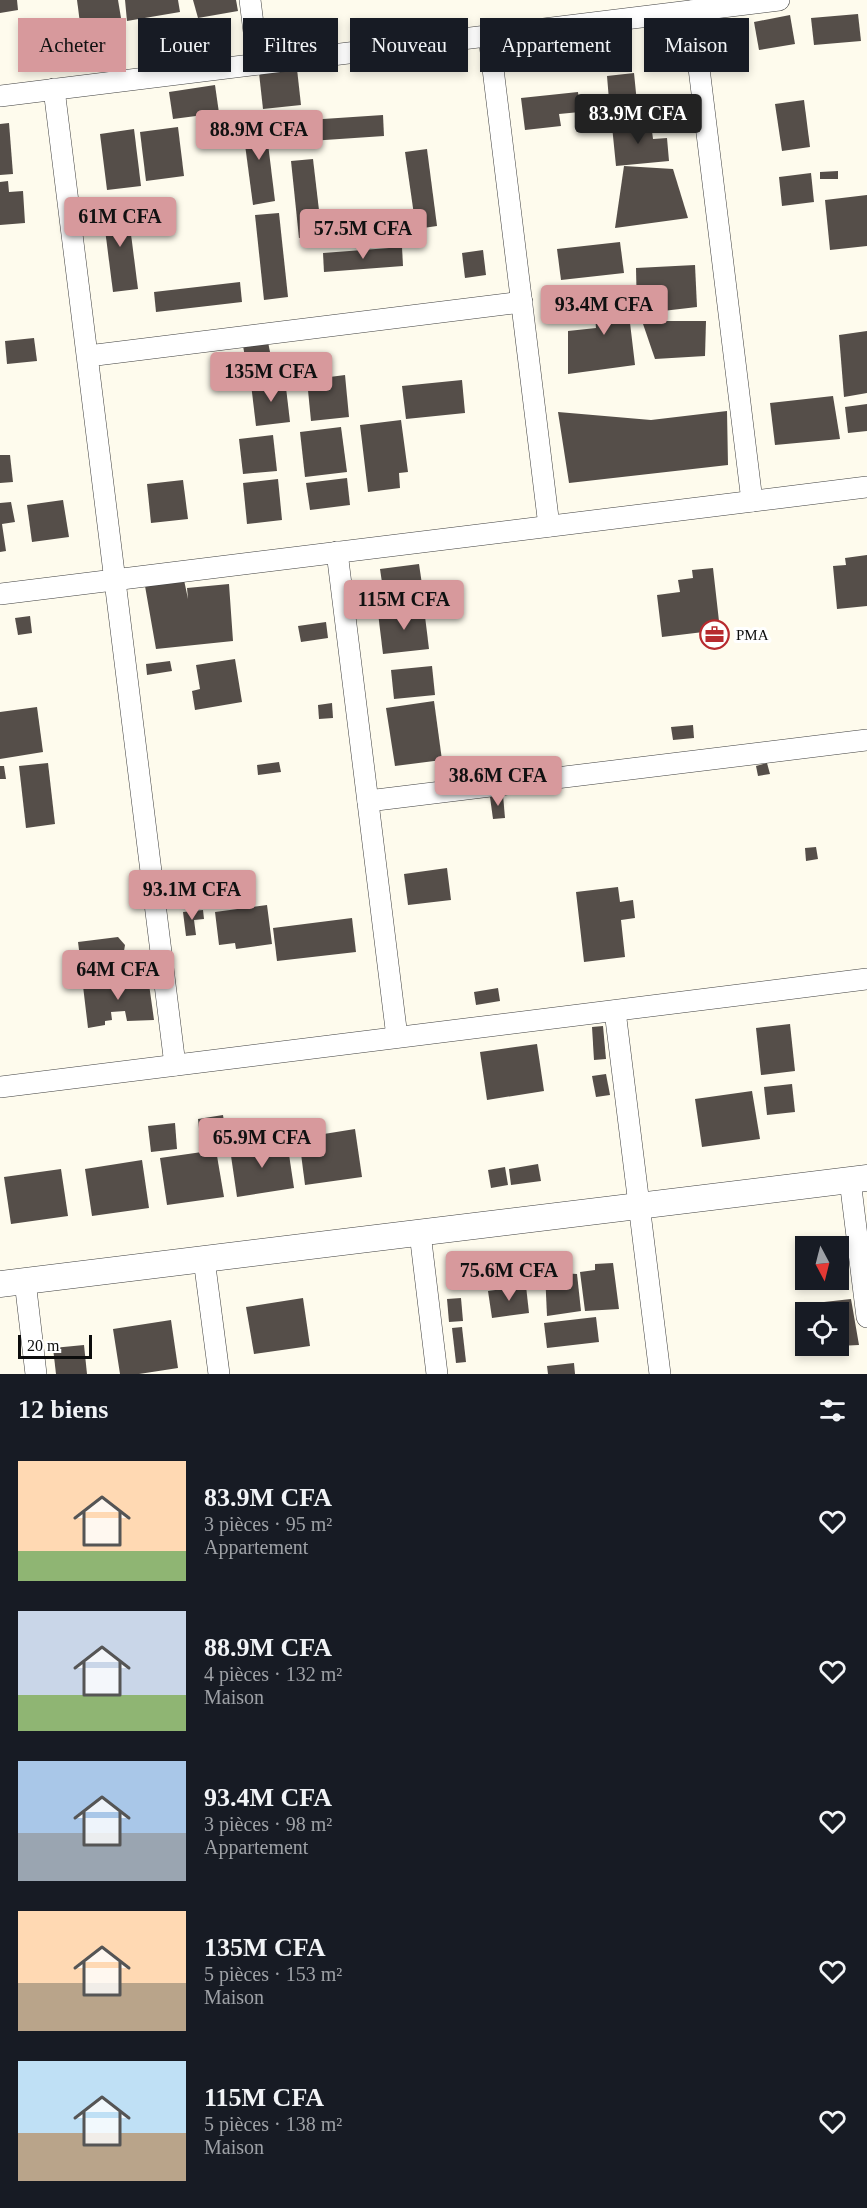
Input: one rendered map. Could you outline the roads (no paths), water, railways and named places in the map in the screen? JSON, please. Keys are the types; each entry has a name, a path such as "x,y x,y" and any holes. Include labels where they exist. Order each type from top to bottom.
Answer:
{"street":[{"path":"250,0 252,18"},
{"path":"632,18 779,0"},
{"path":"692,11 752,501"},
{"path":"338,54 480,37"},
{"path":"0,96 243,66"},
{"path":"493,72 549,526"},
{"path":"54,89 175,1065"},
{"path":"88,356 522,302"},
{"path":"0,594 867,487"},
{"path":"337,552 397,1037"},
{"path":"368,801 867,740"},
{"path":"0,1087 867,979"},
{"path":"615,1011 660,1374"},
{"path":"36,1374 12,1283 859,1179 867,1317"},
{"path":"420,1233 437,1374"},
{"path":"204,1259 219,1374"}],"place":[{"name":"PMA","path":"715,635"}]}
